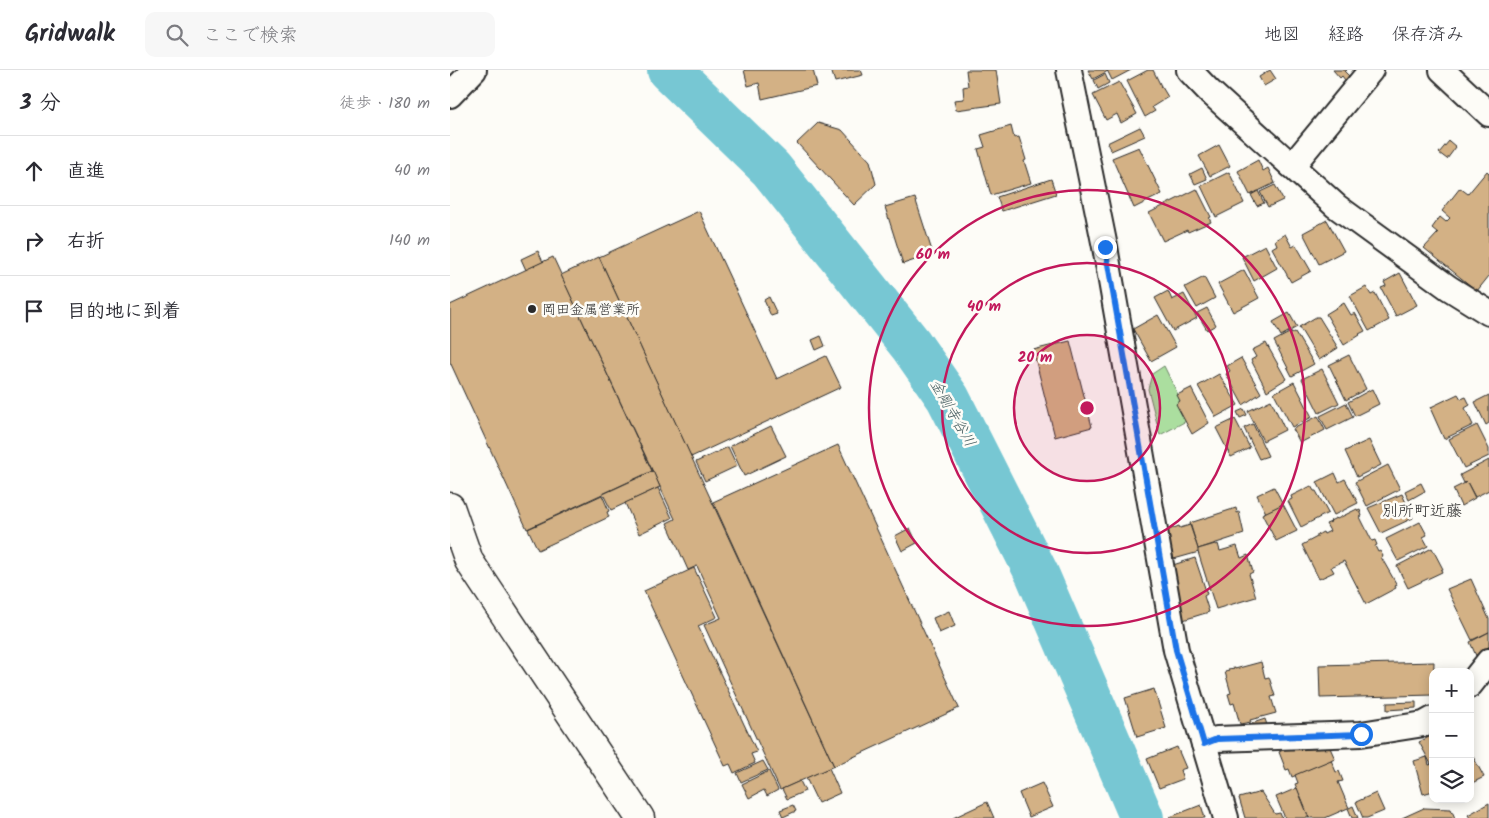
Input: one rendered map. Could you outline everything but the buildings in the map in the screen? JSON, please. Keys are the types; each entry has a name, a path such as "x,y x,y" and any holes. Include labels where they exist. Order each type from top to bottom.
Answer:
{"street":[{"path":"450,95 474,70"},
{"path":"1069,70 1105,247 1176,650 1226,818"},
{"path":"1189,70 1209,91 1336,206 1449,288 1489,313"},
{"path":"1292,166 1371,70"},
{"path":"1442,70 1489,114"},
{"path":"450,507 469,561 640,818"},
{"path":"1474,680 1489,661"},
{"path":"1204,744 1217,739 1361,734 1424,724 1429,721"}],"green space":[{"path":"1164,366 1190,419 1160,435 1148,389 1152,374"}],"waterway":[{"name":"金剛寺谷川","path":"669,70 771,169 911,345 948,398 1037,574 1142,818"}],"place":[{"name":"岡田金属営業所","path":"532,309"}],"district":[{"name":"別所町近藤","path":"1422,510"}],"route":[{"path":"1105,247 1176,650 1204,744 1217,739 1361,734"}]}
